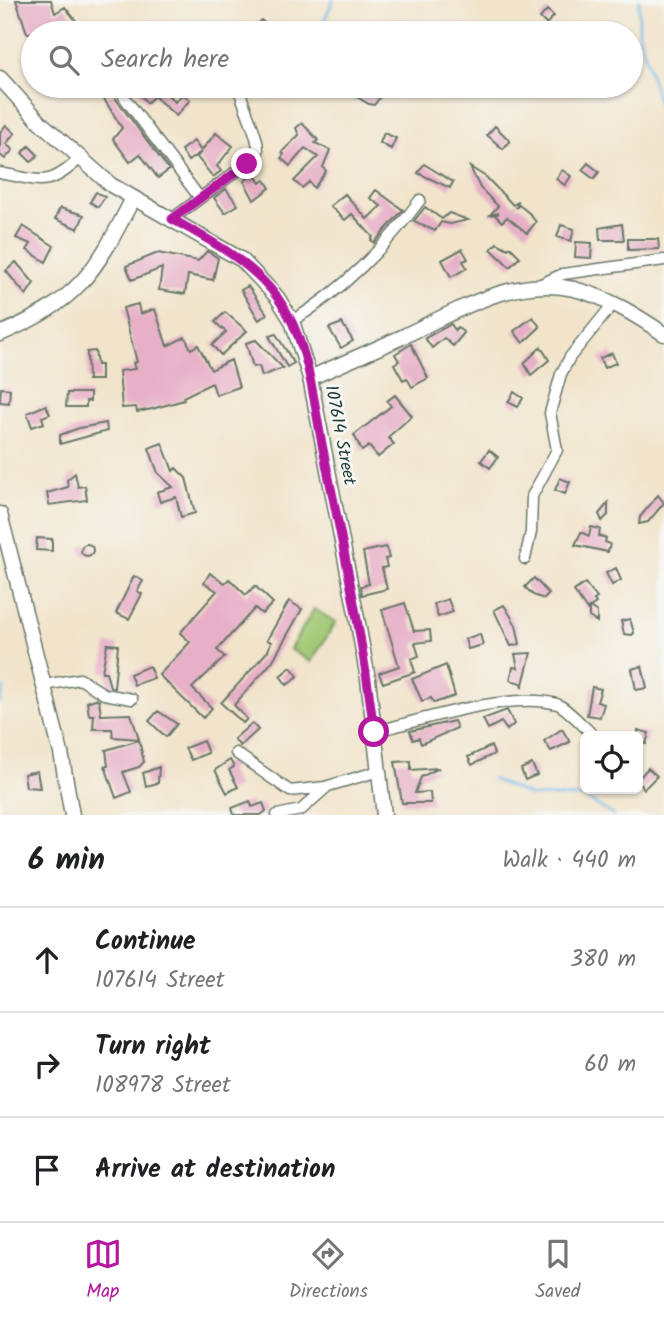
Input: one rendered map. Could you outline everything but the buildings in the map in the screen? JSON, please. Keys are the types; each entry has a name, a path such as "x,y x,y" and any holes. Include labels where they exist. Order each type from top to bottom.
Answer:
{"street":[{"name":"107614 Street","path":"0,78 79,159 132,200 172,219 242,260 277,297 292,321 310,378 357,618 384,815"},
{"path":"125,98 199,197"},
{"path":"172,219 199,197 253,161 259,152 240,98"},
{"path":"0,173 48,181 58,177 79,159"},
{"path":"0,334 46,314 67,297 98,263 132,200"},
{"path":"292,321 319,304 395,233 420,200"},
{"path":"310,378 475,302 537,286 563,274 664,260"},
{"path":"537,286 572,288 614,303 664,334"},
{"path":"525,559 531,532 532,496 557,450 550,413 561,374 570,357 614,303"},
{"path":"0,514 61,753 72,815"},
{"path":"44,685 80,679 102,694 132,699"},
{"path":"374,732 487,704 519,702 558,704 588,731"},
{"path":"236,753 290,791 328,786 379,771"},
{"path":"277,815 300,810 328,786"}],"green space":[{"path":"314,609 336,622 311,662 290,649"}],"waterway":[{"path":"324,21 333,0"},
{"path":"639,0 639,21"},
{"path":"643,47 664,123"},
{"path":"0,702 4,688"},
{"path":"492,779 531,796 584,797 613,815"}],"route":[{"path":"247,164 172,219 232,252 258,275 277,297 292,321 302,346 368,679 374,732"}]}
